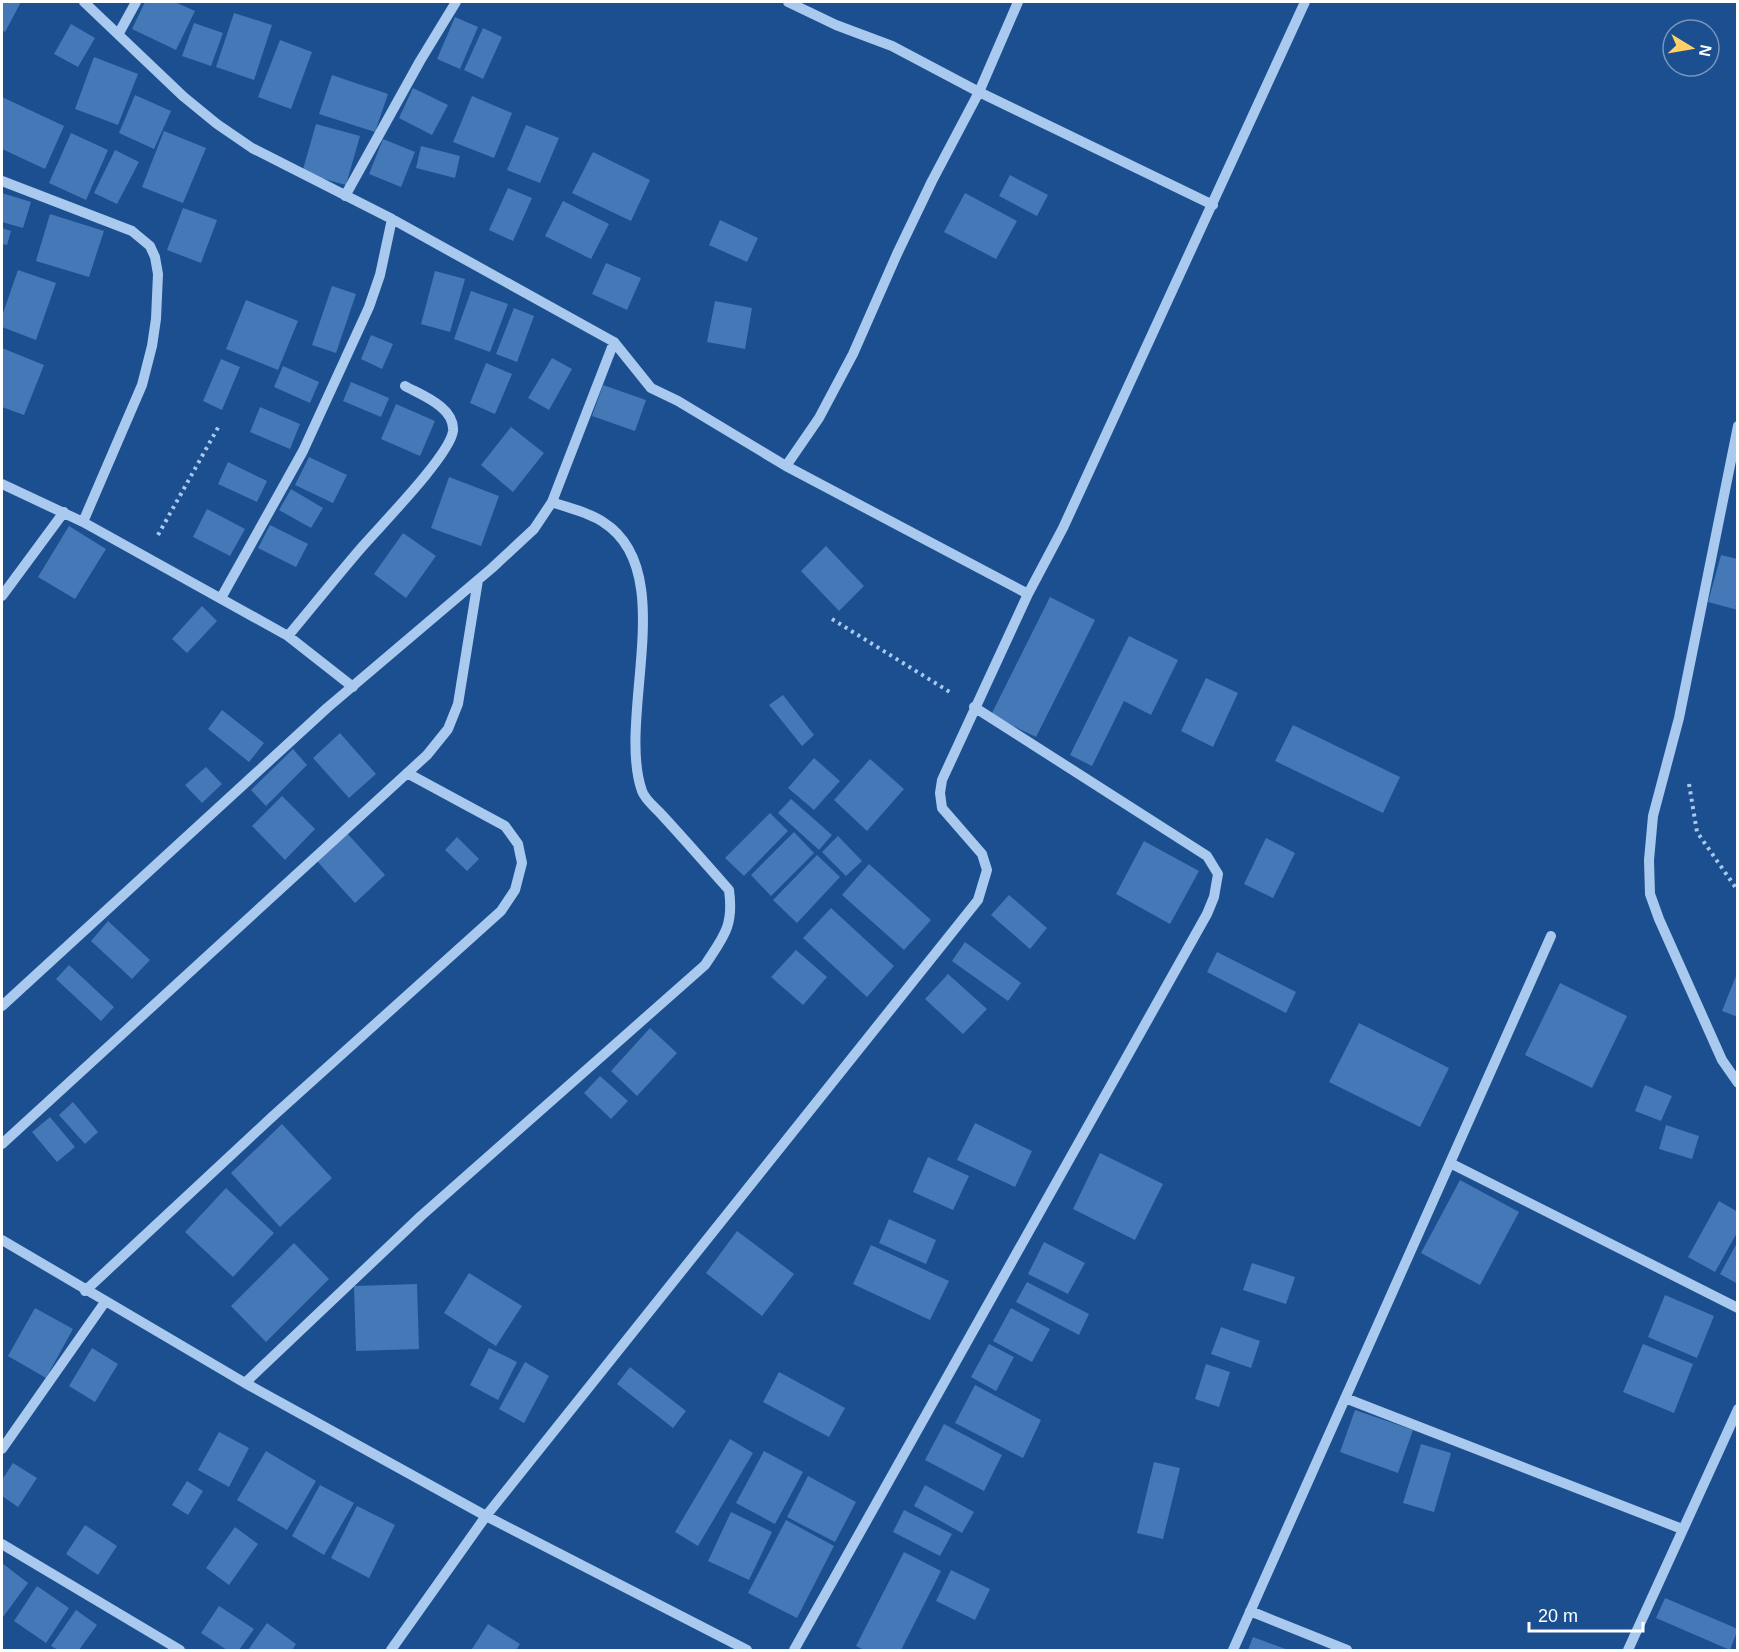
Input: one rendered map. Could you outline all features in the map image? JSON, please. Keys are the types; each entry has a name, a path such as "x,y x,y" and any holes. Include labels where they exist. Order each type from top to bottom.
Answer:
{"street":[{"path":"84,2 184,97 252,148 392,219 614,342 651,388 678,401 786,466 1028,594"},
{"path":"119,33 136,2"},
{"path":"345,196 420,61 456,2"},
{"path":"788,2 836,25 892,46 979,92 1213,205"},
{"path":"786,466 819,418 854,354 897,254 979,92 1018,2"},
{"path":"391,1650 486,1516 978,900 987,870 982,854 942,808 940,794 942,780 1028,594 1063,528 1305,2"},
{"path":"2,181 132,231 150,246 155,256 158,274 156,319 142,385 83,522"},
{"path":"221,598 303,451 369,307 380,274 392,219"},
{"path":"2,1006 352,687 478,580 534,529 552,502 614,342"},
{"path":"288,636 426,475 443,452 453,430 449,415 440,406 405,386"},
{"path":"1737,426 1732,484 1679,718 1653,816 1649,860 1650,894 1659,919 1722,1060 1737,1083"},
{"path":"2,484 83,522 288,636 352,687"},
{"path":"245,1383 422,1216 705,965 725,934 732,910 729,890 642,793 636,737 643,604 636,566 624,540 603,521 552,502"},
{"path":"2,596 64,512"},
{"path":"2,1144 427,755 448,729 458,704 478,580"},
{"path":"794,1650 1207,914 1214,897 1218,874 1207,856 974,707"},
{"path":"85,1290 280,1109 501,911 515,890 522,863 518,844 505,826 407,774"},
{"path":"1233,1650 1551,936"},
{"path":"1450,1163 1737,1308"},
{"path":"2,1240 245,1383 486,1516 747,1650"},
{"path":"2,1449 105,1302"},
{"path":"1345,1398 1682,1529"},
{"path":"1628,1650 1737,1408"},
{"path":"2,1544 180,1650"},
{"path":"1250,1611 1347,1650"}],"path":[{"path":"146,556 220,424"},
{"path":"832,619 974,707"},
{"path":"1688,775 1697,832 1737,891"}],"building":[{"path":"2,2 21,2 5,32 2,30"},
{"path":"145,2 175,2 195,11 176,50 132,29"},
{"path":"234,13 272,25 254,80 216,67"},
{"path":"455,17 478,27 460,69 437,59"},
{"path":"194,23 223,33 211,66 182,56"},
{"path":"71,24 95,38 78,67 54,54"},
{"path":"483,28 502,37 483,79 464,70"},
{"path":"280,40 312,52 291,109 258,97"},
{"path":"94,57 138,74 118,125 75,109"},
{"path":"332,75 388,94 375,132 319,114"},
{"path":"413,88 448,105 432,135 399,118"},
{"path":"135,95 171,111 154,149 119,133"},
{"path":"472,96 512,113 494,158 453,142"},
{"path":"2,97 64,126 45,169 2,149"},
{"path":"316,124 360,136 346,185 302,173"},
{"path":"526,125 559,138 540,183 507,170"},
{"path":"164,131 206,148 183,203 142,187"},
{"path":"71,133 108,150 86,200 49,183"},
{"path":"383,139 415,152 401,187 369,174"},
{"path":"421,146 460,156 455,178 416,168"},
{"path":"115,150 139,162 117,204 94,193"},
{"path":"593,152 650,180 631,221 572,193"},
{"path":"1010,175 1048,195 1037,216 999,196"},
{"path":"508,188 532,198 513,241 489,230"},
{"path":"2,193 31,202 23,228 2,222"},
{"path":"965,193 1017,221 996,259 944,232"},
{"path":"563,201 609,224 591,259 545,236"},
{"path":"183,208 217,220 201,263 167,250"},
{"path":"50,214 104,231 89,277 36,261"},
{"path":"720,220 758,238 747,262 709,245"},
{"path":"2,228 11,231 7,245 2,244"},
{"path":"606,263 641,278 627,310 592,294"},
{"path":"18,270 56,283 36,340 2,327 2,316"},
{"path":"435,271 465,279 450,332 421,324"},
{"path":"332,286 356,294 336,353 312,345"},
{"path":"471,291 508,304 490,352 454,339"},
{"path":"246,300 298,321 278,370 226,349"},
{"path":"715,301 752,308 745,349 707,342"},
{"path":"514,308 534,316 517,362 496,354"},
{"path":"371,335 393,344 382,369 361,359"},
{"path":"2,348 44,365 24,415 2,407"},
{"path":"552,358 572,369 549,410 528,398"},
{"path":"221,359 240,367 222,410 203,401"},
{"path":"486,363 512,374 495,414 470,403"},
{"path":"283,366 319,382 310,403 274,387"},
{"path":"351,382 389,398 381,417 343,401"},
{"path":"603,385 646,400 635,431 592,416"},
{"path":"396,404 435,421 420,456 381,439"},
{"path":"260,407 300,424 290,449 250,432"},
{"path":"511,427 544,453 513,492 481,465"},
{"path":"309,457 347,475 333,503 295,485"},
{"path":"228,462 267,481 257,502 218,484"},
{"path":"449,477 499,496 481,546 431,528"},
{"path":"291,489 323,508 311,528 279,510"},
{"path":"207,509 245,529 230,556 193,537"},
{"path":"270,525 308,544 296,567 258,548"},
{"path":"69,526 106,549 75,599 38,577"},
{"path":"403,533 436,556 406,598 374,574"},
{"path":"826,546 864,586 839,611 801,571"},
{"path":"1721,555 1738,559 1738,610 1708,602"},
{"path":"1050,597 1095,620 1036,737 991,715"},
{"path":"202,606 217,621 187,653 172,639"},
{"path":"1129,636 1178,660 1151,715 1124,701 1092,766 1070,755"},
{"path":"1206,678 1238,693 1213,747 1181,731"},
{"path":"783,695 814,735 802,746 769,705"},
{"path":"222,710 264,743 249,762 208,729"},
{"path":"1293,725 1400,777 1383,813 1275,761"},
{"path":"340,733 376,774 349,798 313,758"},
{"path":"293,749 307,765 266,806 251,790"},
{"path":"814,758 840,781 814,810 788,788"},
{"path":"870,759 904,789 867,831 834,800"},
{"path":"206,767 222,784 202,803 185,785"},
{"path":"282,796 315,829 285,860 252,826"},
{"path":"791,799 832,835 819,850 778,813"},
{"path":"770,813 788,831 744,876 725,858"},
{"path":"794,832 814,853 771,896 751,875"},
{"path":"347,833 385,875 355,903 316,860"},
{"path":"838,836 862,861 846,876 822,852"},
{"path":"457,837 479,859 467,871 445,850"},
{"path":"1266,838 1295,853 1273,898 1244,884"},
{"path":"1144,841 1199,871 1170,924 1116,894"},
{"path":"817,855 840,877 797,923 773,900"},
{"path":"869,864 931,920 904,950 842,895"},
{"path":"1009,895 1047,928 1030,949 991,915"},
{"path":"831,908 894,966 867,997 803,938"},
{"path":"108,921 150,960 132,979 91,941"},
{"path":"965,942 1021,983 1008,1001 952,961"},
{"path":"796,950 827,977 803,1005 771,977"},
{"path":"1217,952 1296,992 1286,1013 1207,972"},
{"path":"69,965 114,1007 101,1021 56,979"},
{"path":"1738,971 1738,1017 1722,1011"},
{"path":"948,974 987,1009 963,1034 925,999"},
{"path":"1560,983 1627,1016 1592,1088 1525,1055"},
{"path":"1359,1023 1449,1068 1420,1127 1329,1082"},
{"path":"650,1028 677,1053 637,1096 611,1071"},
{"path":"600,1076 628,1101 611,1119 584,1093"},
{"path":"1645,1085 1672,1096 1661,1121 1635,1111"},
{"path":"73,1102 98,1132 85,1144 59,1115"},
{"path":"50,1117 75,1147 57,1162 32,1132"},
{"path":"975,1123 1032,1151 1015,1187 957,1160"},
{"path":"282,1124 332,1178 280,1227 231,1173"},
{"path":"1666,1125 1699,1136 1692,1159 1659,1149"},
{"path":"1100,1153 1163,1184 1135,1240 1073,1209"},
{"path":"928,1157 969,1176 953,1210 913,1192"},
{"path":"1460,1180 1519,1212 1480,1285 1421,1253"},
{"path":"226,1188 274,1233 233,1277 185,1232"},
{"path":"1719,1201 1738,1212 1738,1231 1715,1272 1688,1257"},
{"path":"889,1219 936,1240 926,1264 879,1243"},
{"path":"737,1231 794,1274 762,1316 706,1273"},
{"path":"1738,1241 1738,1284 1720,1274"},
{"path":"1044,1242 1085,1263 1068,1294 1028,1274"},
{"path":"294,1243 329,1279 266,1342 231,1306"},
{"path":"871,1245 949,1281 930,1320 853,1284"},
{"path":"1252,1263 1295,1277 1286,1304 1243,1290"},
{"path":"469,1273 522,1306 496,1346 444,1313"},
{"path":"1027,1282 1089,1314 1079,1335 1016,1302"},
{"path":"417,1284 419,1349 356,1351 354,1286"},
{"path":"1665,1295 1714,1316 1697,1358 1648,1337"},
{"path":"35,1308 73,1329 46,1378 8,1356"},
{"path":"1011,1308 1050,1329 1032,1362 993,1341"},
{"path":"1221,1327 1260,1341 1251,1368 1211,1354"},
{"path":"989,1344 1014,1357 996,1391 971,1377"},
{"path":"1643,1344 1693,1364 1674,1413 1623,1392"},
{"path":"92,1348 118,1364 95,1402 69,1386"},
{"path":"489,1348 517,1362 498,1400 470,1385"},
{"path":"525,1362 549,1376 524,1423 499,1409"},
{"path":"1206,1364 1230,1372 1219,1407 1195,1399"},
{"path":"630,1367 686,1411 673,1428 617,1384"},
{"path":"779,1372 845,1408 829,1437 763,1402"},
{"path":"975,1385 1041,1420 1023,1458 955,1423"},
{"path":"1355,1410 1413,1430 1398,1473 1340,1452"},
{"path":"944,1424 1002,1455 984,1491 925,1460"},
{"path":"219,1432 249,1448 229,1487 198,1470"},
{"path":"730,1439 753,1453 698,1546 675,1532"},
{"path":"1421,1444 1451,1453 1434,1512 1403,1503"},
{"path":"266,1451 316,1481 287,1530 237,1500"},
{"path":"764,1451 803,1472 775,1524 736,1503"},
{"path":"1154,1462 1180,1468 1163,1539 1137,1533"},
{"path":"13,1463 37,1478 18,1507 2,1496 2,1480"},
{"path":"808,1476 856,1502 835,1542 787,1517"},
{"path":"187,1481 203,1491 188,1515 172,1505"},
{"path":"320,1485 354,1503 324,1555 292,1536"},
{"path":"925,1485 974,1512 962,1533 914,1506"},
{"path":"357,1506 395,1525 369,1578 331,1558"},
{"path":"904,1510 952,1534 940,1556 893,1532"},
{"path":"731,1512 772,1532 749,1580 708,1561"},
{"path":"786,1520 834,1546 797,1618 748,1593"},
{"path":"85,1525 117,1546 98,1575 66,1554"},
{"path":"235,1527 258,1544 229,1585 206,1568"},
{"path":"904,1552 941,1571 901,1650 864,1650 856,1646"},
{"path":"2,1563 28,1583 3,1617 2,1616"},
{"path":"951,1570 990,1589 975,1620 936,1601"},
{"path":"37,1586 69,1608 46,1643 14,1621"},
{"path":"1665,1598 1738,1629 1730,1650 1656,1618"},
{"path":"219,1606 254,1629 239,1650 227,1650 201,1633"},
{"path":"76,1610 97,1625 79,1650 58,1650 51,1646"},
{"path":"267,1623 296,1644 292,1650 248,1650"},
{"path":"488,1624 520,1644 516,1650 472,1649"},
{"path":"1253,1637 1288,1650 1248,1650"}]}
